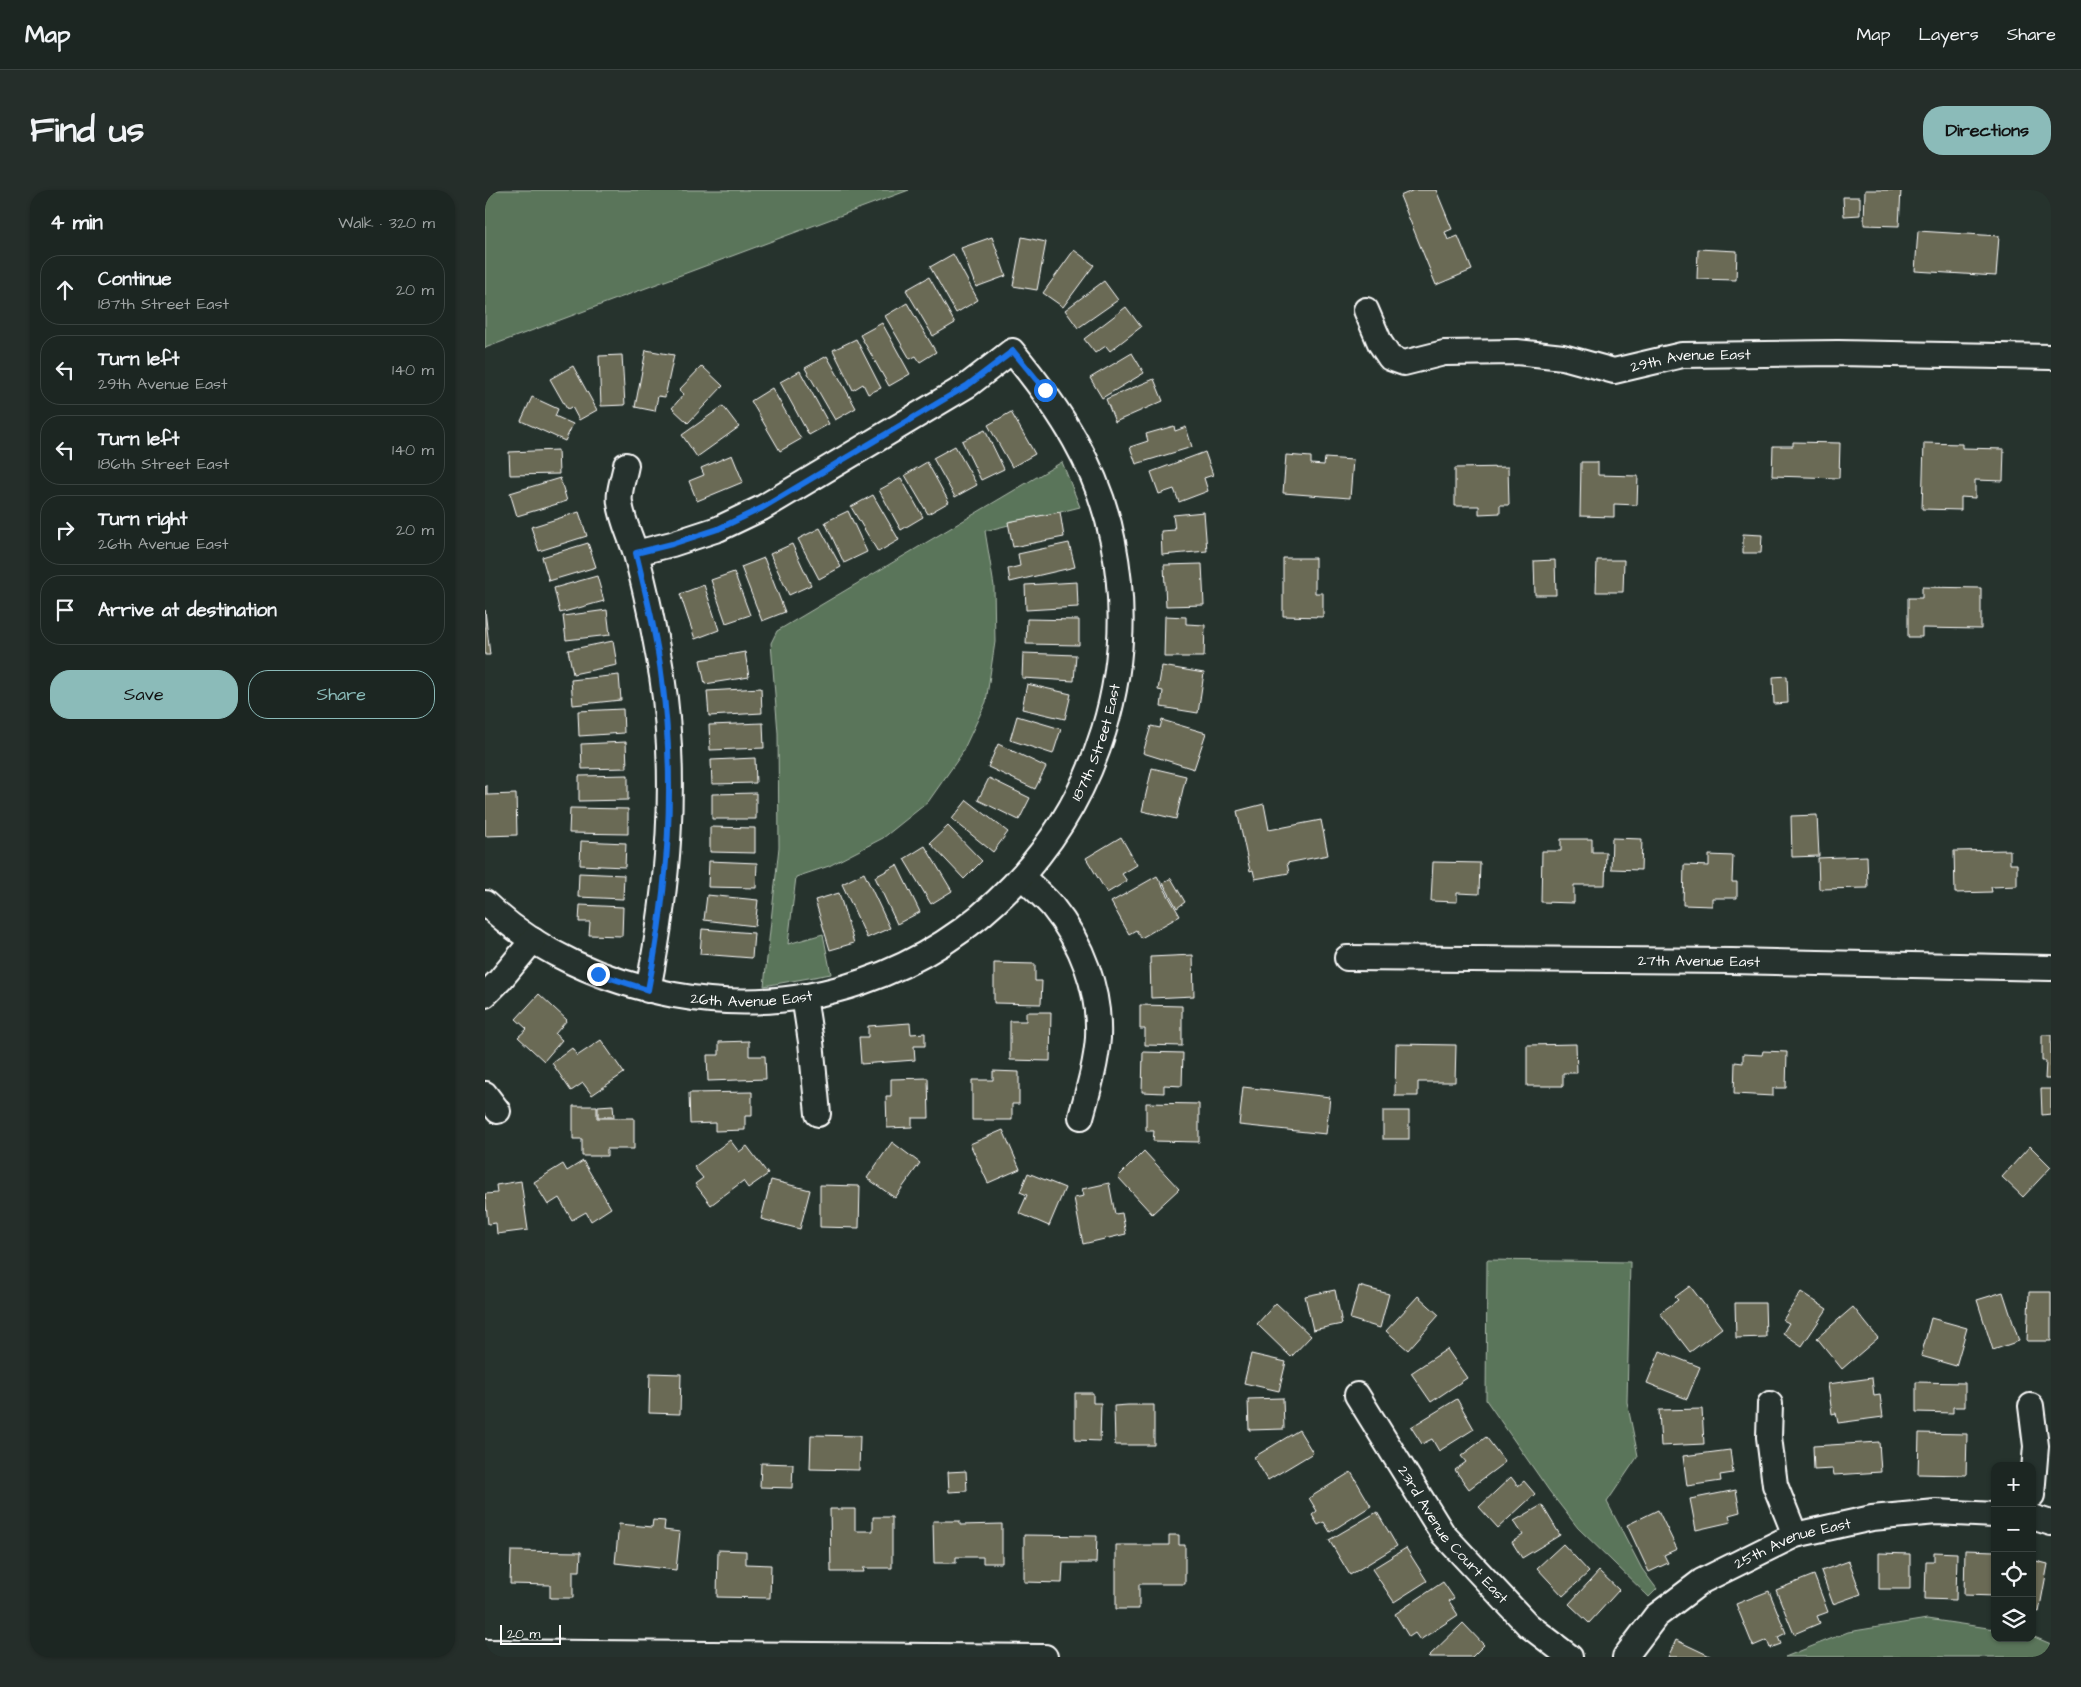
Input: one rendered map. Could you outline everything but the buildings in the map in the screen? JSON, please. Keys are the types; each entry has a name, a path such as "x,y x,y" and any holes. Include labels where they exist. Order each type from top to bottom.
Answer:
{"street":[{"name":"29th Avenue East","path":"1366,310 1380,343 1390,358 1404,363 1444,353 1517,352 1563,357 1614,371 1682,355 1839,353 2051,357"},
{"name":"187th Street East","path":"636,553 718,529 762,508 968,385 1013,351 1045,390 1067,423 1083,452 1098,489 1113,540 1120,586 1121,626 1119,666 1101,744 1067,816 1045,849 1022,877"},
{"path":"625,466 619,502 636,553 653,627 662,679 668,739 670,793 668,854 659,930 648,990"},
{"path":"1022,877 1051,904 1066,925 1079,948 1091,978 1096,1007 1098,1037 1095,1062 1081,1117"},
{"name":"26th Avenue East","path":"485,903 533,940 567,960 598,974 648,990 693,998 733,1001 773,1000 804,996 843,987 917,958 946,941 978,918 1022,877"},
{"path":"485,995 533,940"},
{"name":"27th Avenue East","path":"1347,958 1732,961 2051,968"},
{"path":"804,996 811,1042 818,1114"},
{"name":"23rd Avenue Court East","path":"1357,1395 1443,1534 1528,1625 1570,1657"},
{"path":"1769,1404 1769,1437 1775,1485 1795,1535"},
{"path":"2031,1406 2036,1446 2035,1462"},
{"name":"25th Avenue East","path":"1625,1657 1656,1616 1702,1581 1795,1535 1872,1518 1936,1512 1991,1515"},
{"path":"2036,1518 2051,1523"},
{"path":"485,1652 1045,1657"}],"green space":[{"path":"485,190 909,190 485,348"},
{"path":"1062,462 1080,507 985,531 994,586 995,642 986,702 961,755 928,802 883,838 829,866 796,877 788,944 823,934 831,974 764,986 779,847 778,733 771,643 777,631"},
{"path":"1487,1260 1630,1262 1627,1402 1638,1456 1607,1502 1642,1569 1657,1589 1649,1597 1578,1528 1550,1492 1486,1400"},
{"path":"1927,1619 1991,1628 1991,1642 2036,1642 2036,1638 2051,1644 2051,1657 1785,1657 1848,1632"}],"route":[{"path":"598,974 648,990 659,930 668,854 670,793 668,739 662,679 653,627 636,553 718,529 762,508 968,385 1013,351 1045,390"}]}
